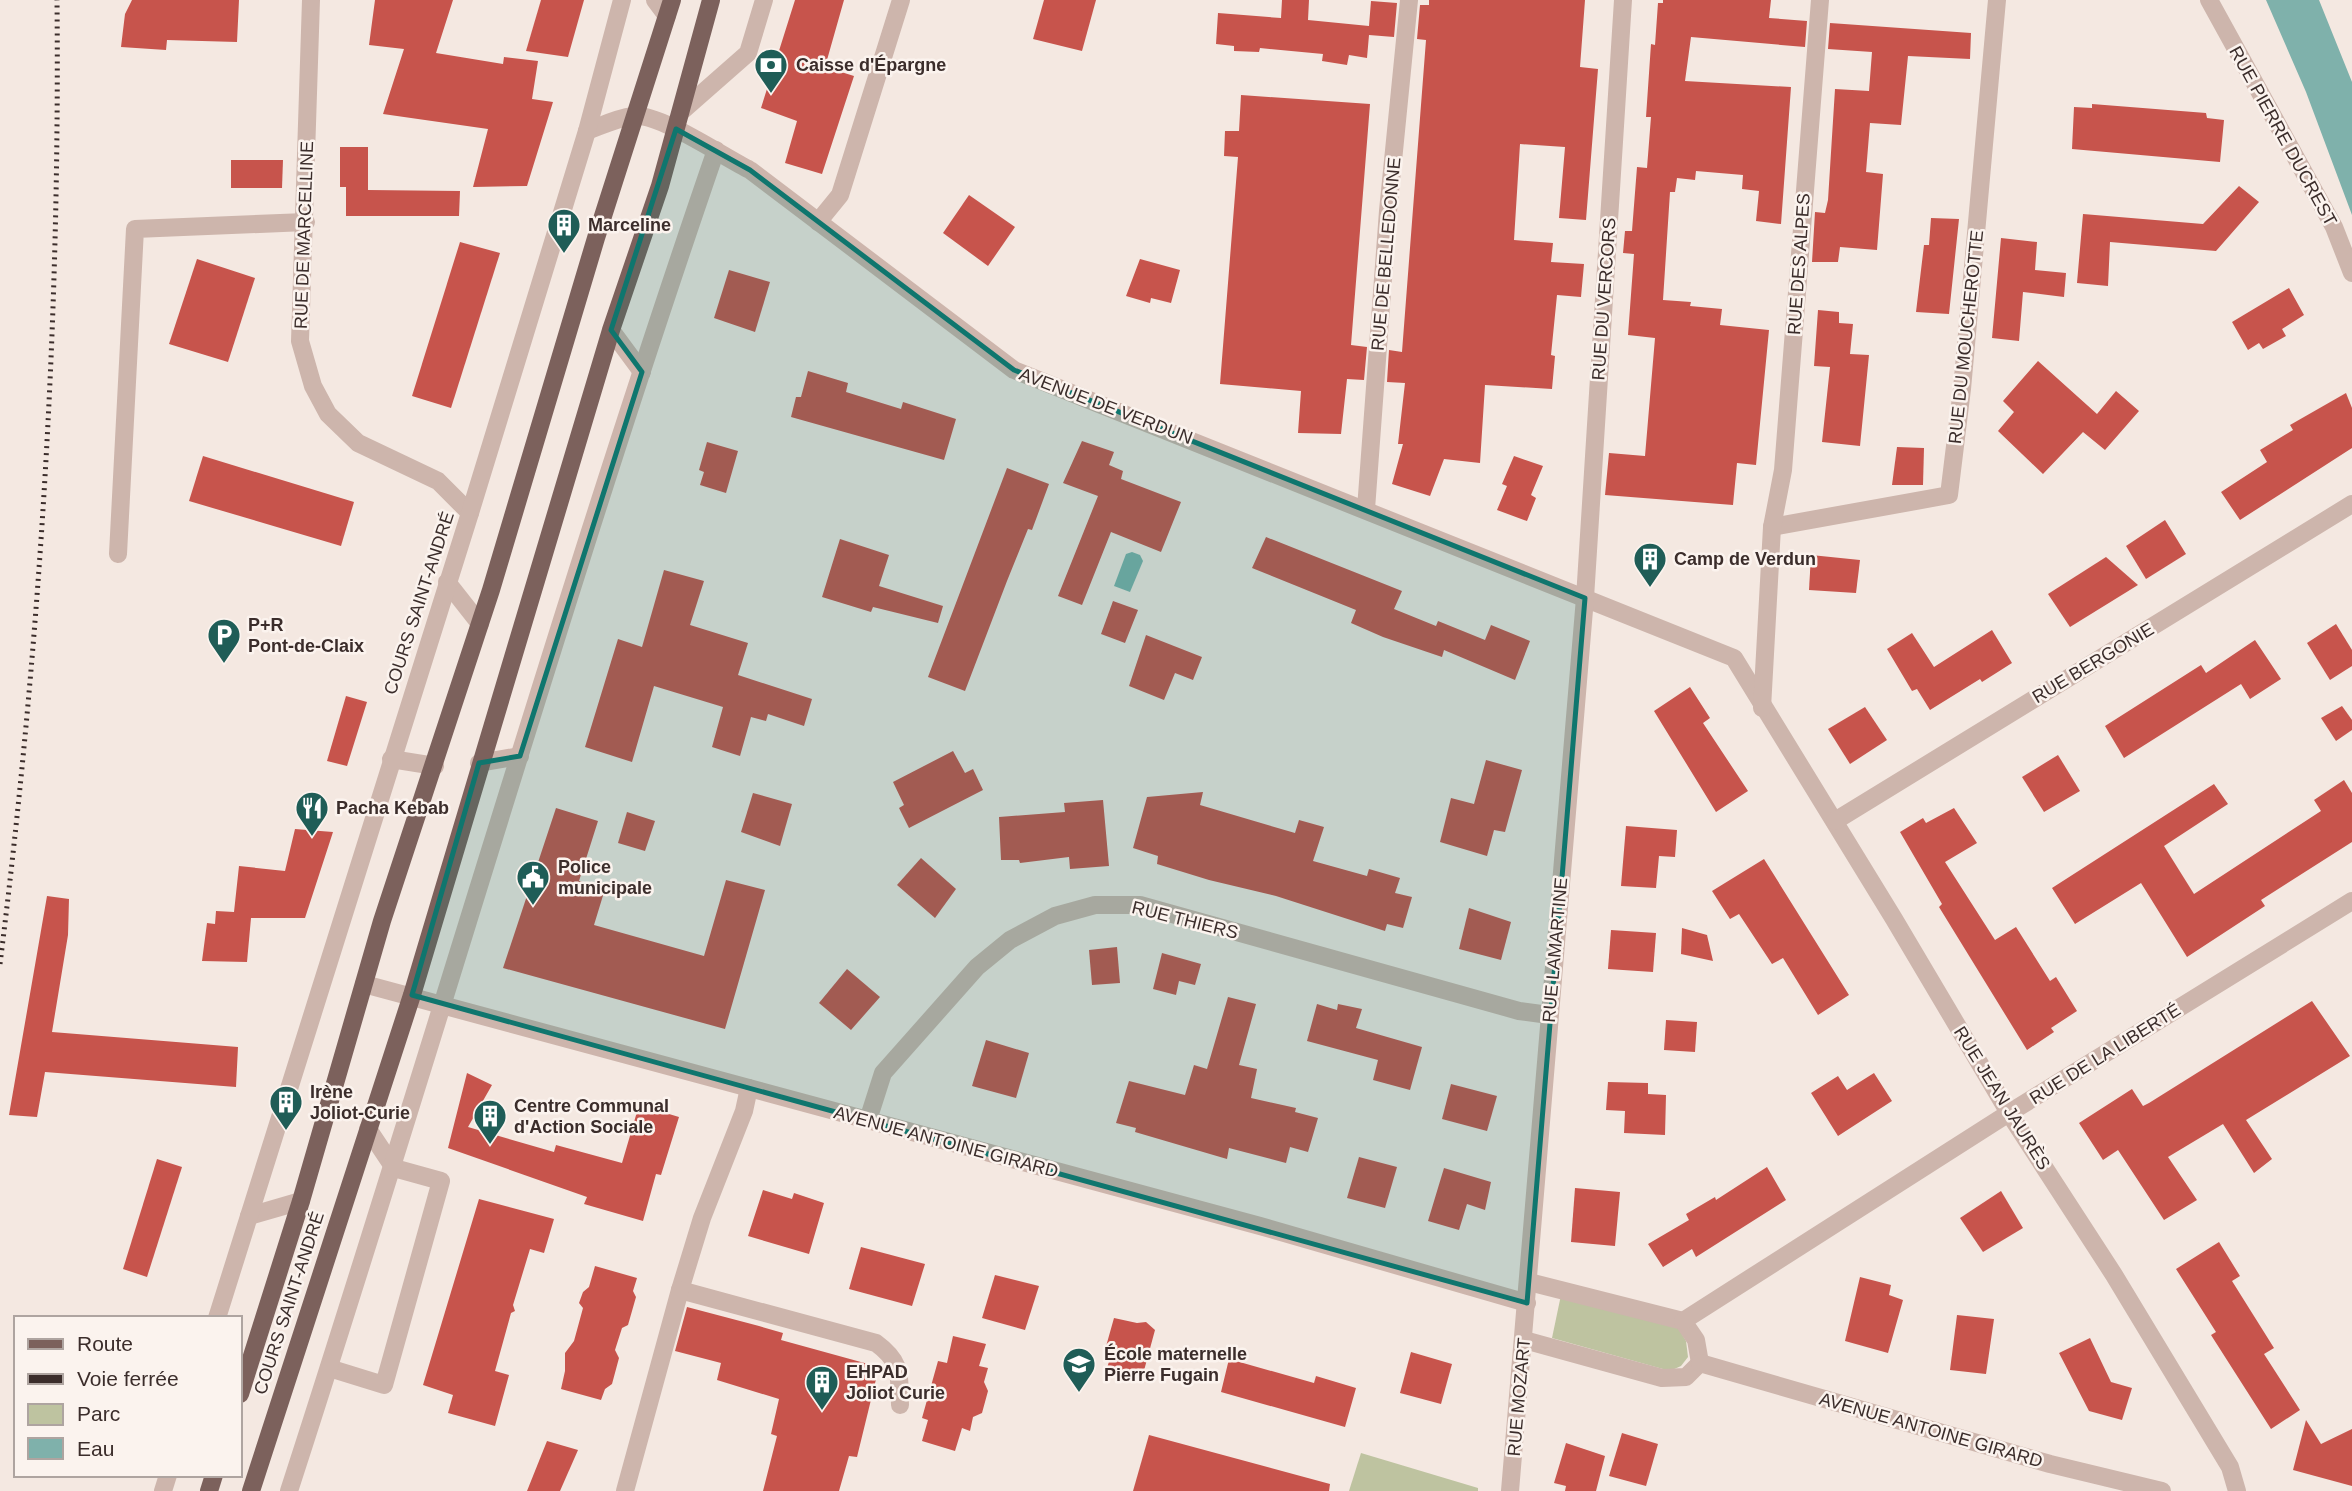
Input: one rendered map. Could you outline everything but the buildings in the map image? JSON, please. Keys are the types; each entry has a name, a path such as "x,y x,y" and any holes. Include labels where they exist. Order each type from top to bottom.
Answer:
{"main road":[{"name":"COURS SAINT-ANDRÉ","path":"251,1491 412,995 479,763 611,330 682,111 711,0"},
{"name":"COURS SAINT-ANDRÉ","path":"242,1388 669,8"}],"street":[{"name":"RUE DE MARCELLINE","path":"311,0 306,222 300,341 313,386 328,414 358,443 438,481 470,513"},
{"name":"COURS SAINT-ANDRÉ","path":"219,1316 470,513 587,131 622,0"},
{"path":"655,0 669,8"},
{"path":"682,111 748,54 764,0"},
{"path":"818,222 839,195 901,0"},
{"name":"RUE DE BELLEDONNE","path":"1366,509 1388,211 1409,0"},
{"name":"RUE DU VERCORS","path":"1585,598 1623,0"},
{"name":"RUE DES ALPES","path":"1762,708 1772,527 1783,470 1819,0"},
{"name":"RUE DU MOUCHEROTTE","path":"1772,527 1950,495 1997,0"},
{"name":"RUE PIERRE DUCREST","path":"2209,0 2334,226 2352,273"},
{"path":"587,131 635,115"},
{"name":"AVENUE DE VERDUN","path":"635,115 676,129 750,170 1014,370 1734,658 1762,708"},
{"path":"289,1491 394,1168 443,1003 642,372 716,150"},
{"path":"118,554 135,229 306,222"},
{"path":"611,330 642,372"},
{"name":"RUE BERGONIE","path":"1835,821 2352,504"},
{"path":"447,582 480,624"},
{"name":"RUE LAMARTINE","path":"1527,1303 1585,598"},
{"name":"RUE JEAN JAURÈS","path":"1762,708 1835,821 2009,1113 2121,1286 2230,1467 2237,1491"},
{"path":"479,763 520,756"},
{"path":"391,759 435,766"},
{"name":"RUE DE LA LIBERTÉ","path":"1683,1321 2009,1113 2352,901"},
{"name":"RUE THIERS","path":"868,1120 883,1073 977,967 1010,940 1055,916 1095,905 1140,905 1519,1011 1549,1015"},
{"name":"AVENUE ANTOINE GIRARD","path":"365,984 1260,1226 1527,1303"},
{"path":"625,1491 702,1217 744,1111 749,1088"},
{"path":"329,1368 384,1385 441,1181 394,1168 368,1129"},
{"name":"COURS SAINT-ANDRÉ","path":"249,1216 301,1201"},
{"path":"1524,1340 1662,1378 1686,1377 1700,1363 1696,1340 1683,1321 1529,1282"},
{"path":"680,1290 876,1343 894,1356 899,1373 900,1405"},
{"name":"RUE MOZART","path":"1510,1491 1527,1303"},
{"name":"AVENUE ANTOINE GIRARD","path":"1700,1363 2050,1464 2162,1491"}],"highlighted area":[{"path":"676,129 750,170 1014,370 1585,598 1527,1303 412,995 479,763 520,756 642,372 611,330"}],"green space":[{"path":"1561,1295 1677,1326 1686,1341 1688,1357 1681,1366 1670,1371 1552,1338"},
{"path":"1361,1453 1478,1488 1478,1491 1349,1491"}],"water":[{"path":"2266,0 2319,0 2352,82 2352,215 2306,92"},
{"path":"1132,552 1140,555 1143,561 1130,592 1114,586 1126,554"}],"railway":[{"path":"0,964 26,724 45,483 55,242 57,0"}],"place":[{"name":"Caisse d'Épargne","path":"771,95"},
{"name":"Marceline","path":"564,255"},
{"name":"Camp de Verdun","path":"1650,589"},
{"name":"P+R Pont-de-Claix","path":"224,665"},
{"name":"Pacha Kebab","path":"312,838"},
{"name":"Police municipale","path":"533,907"},
{"name":"Irène Joliot-Curie","path":"286,1132"},
{"name":"Centre Communal d'Action Sociale","path":"490,1146"},
{"name":"École maternelle Pierre Fugain","path":"1079,1394"},
{"name":"EHPAD Joliot Curie","path":"822,1412"}]}
